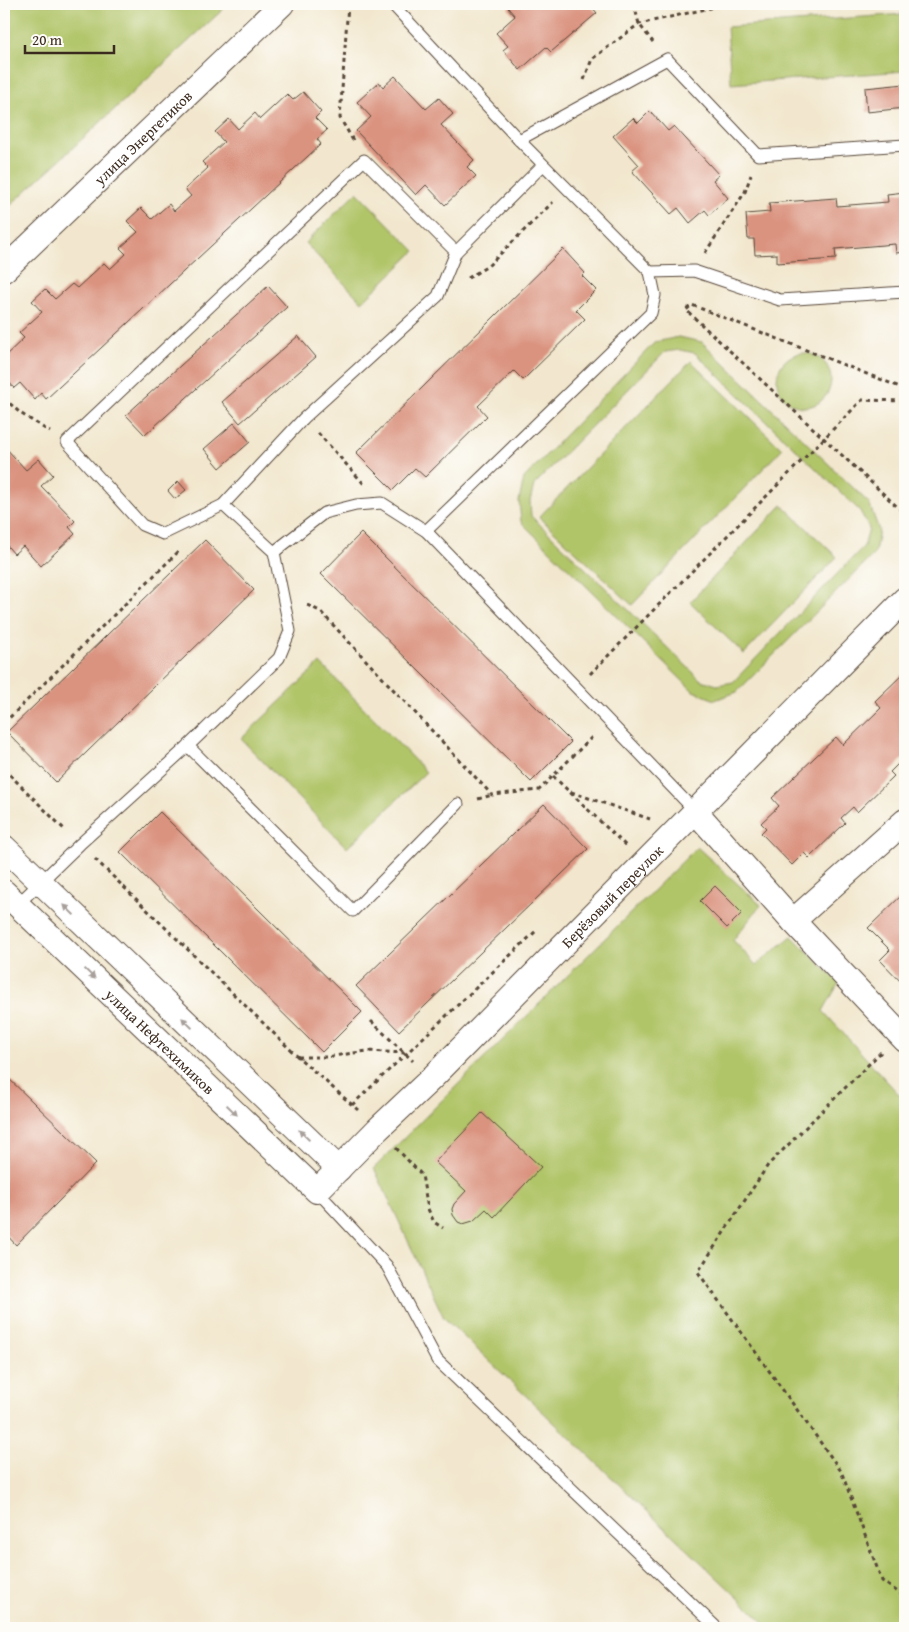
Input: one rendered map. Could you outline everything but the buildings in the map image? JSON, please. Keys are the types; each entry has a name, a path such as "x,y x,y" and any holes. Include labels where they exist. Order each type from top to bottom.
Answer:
{"street":[{"name":"улица Энергетиков","path":"4,270 282,4"},
{"name":"Берёзовый переулок","path":"317,1191 432,1078 905,599"},
{"path":"696,812 793,921 902,1037"},
{"path":"793,921 905,820"},
{"path":"4,847 339,1169"},
{"name":"улица Нефтехимиков","path":"10,898 317,1191"}],"lane":[{"path":"392,4 543,166 650,272 656,295 651,313 426,531"},
{"path":"519,140 667,59 758,155 905,144"},
{"path":"456,252 364,160 67,442 142,524 163,534 223,505 304,418 438,296 456,252 543,166"},
{"path":"650,272 694,270 780,300 905,292"},
{"path":"274,552 324,513 356,505 382,503 426,531 696,812"},
{"path":"10,898 40,882 188,746 279,658 290,631 274,552 223,505"},
{"path":"188,746 353,911 458,804"},
{"path":"317,1191 386,1266 437,1360 717,1628"}],"path":[{"path":"348,4 340,118 364,160"},
{"path":"634,4 639,24 667,59"},
{"path":"570,112 592,59 639,24 724,5 745,4"},
{"path":"694,270 745,192 758,155"},
{"path":"438,296 488,266 567,188"},
{"path":"905,389 692,305 686,310 905,512"},
{"path":"4,398 20,413 67,442"},
{"path":"576,687 862,400 905,401"},
{"path":"304,418 382,503"},
{"path":"4,724 181,548"},
{"path":"282,595 320,611 492,795 539,790 609,720"},
{"path":"4,769 298,1058 378,1129 422,1175 428,1209 434,1222 443,1228"},
{"path":"553,776 626,846 633,840"},
{"path":"569,791 653,820 646,826"},
{"path":"352,1105 541,926"},
{"path":"372,1021 432,1078"},
{"path":"902,1037 768,1165 698,1272 841,1471 882,1581 905,1597"},
{"path":"298,1058 327,1057 367,1050 405,1053"}],"green space":[{"path":"4,4 229,4 4,211"},
{"path":"904,14 905,71 731,84 727,27"},
{"path":"357,192 415,251 362,302 305,243"},
{"path":"679,337 702,342 869,503 879,530 875,553 737,692 715,700 693,691 521,522 519,501 524,478 655,342","holes":["680,350 695,353 860,511 869,528 864,546 733,682 717,685 701,680 531,516 530,501 534,485 665,352"]},
{"path":"799,353 809,353 819,357 827,365 831,380 827,395 819,403 809,407 799,407 789,403 781,395 777,385 777,375 781,365 789,357"},
{"path":"691,361 782,449 632,605 539,517"},
{"path":"782,505 837,557 744,654 690,602"},
{"path":"320,663 426,772 347,848 241,739"},
{"path":"697,847 761,905 733,940 756,965 792,936 839,983 823,1011 905,1101 905,1628 770,1628 444,1318 374,1168"}]}
